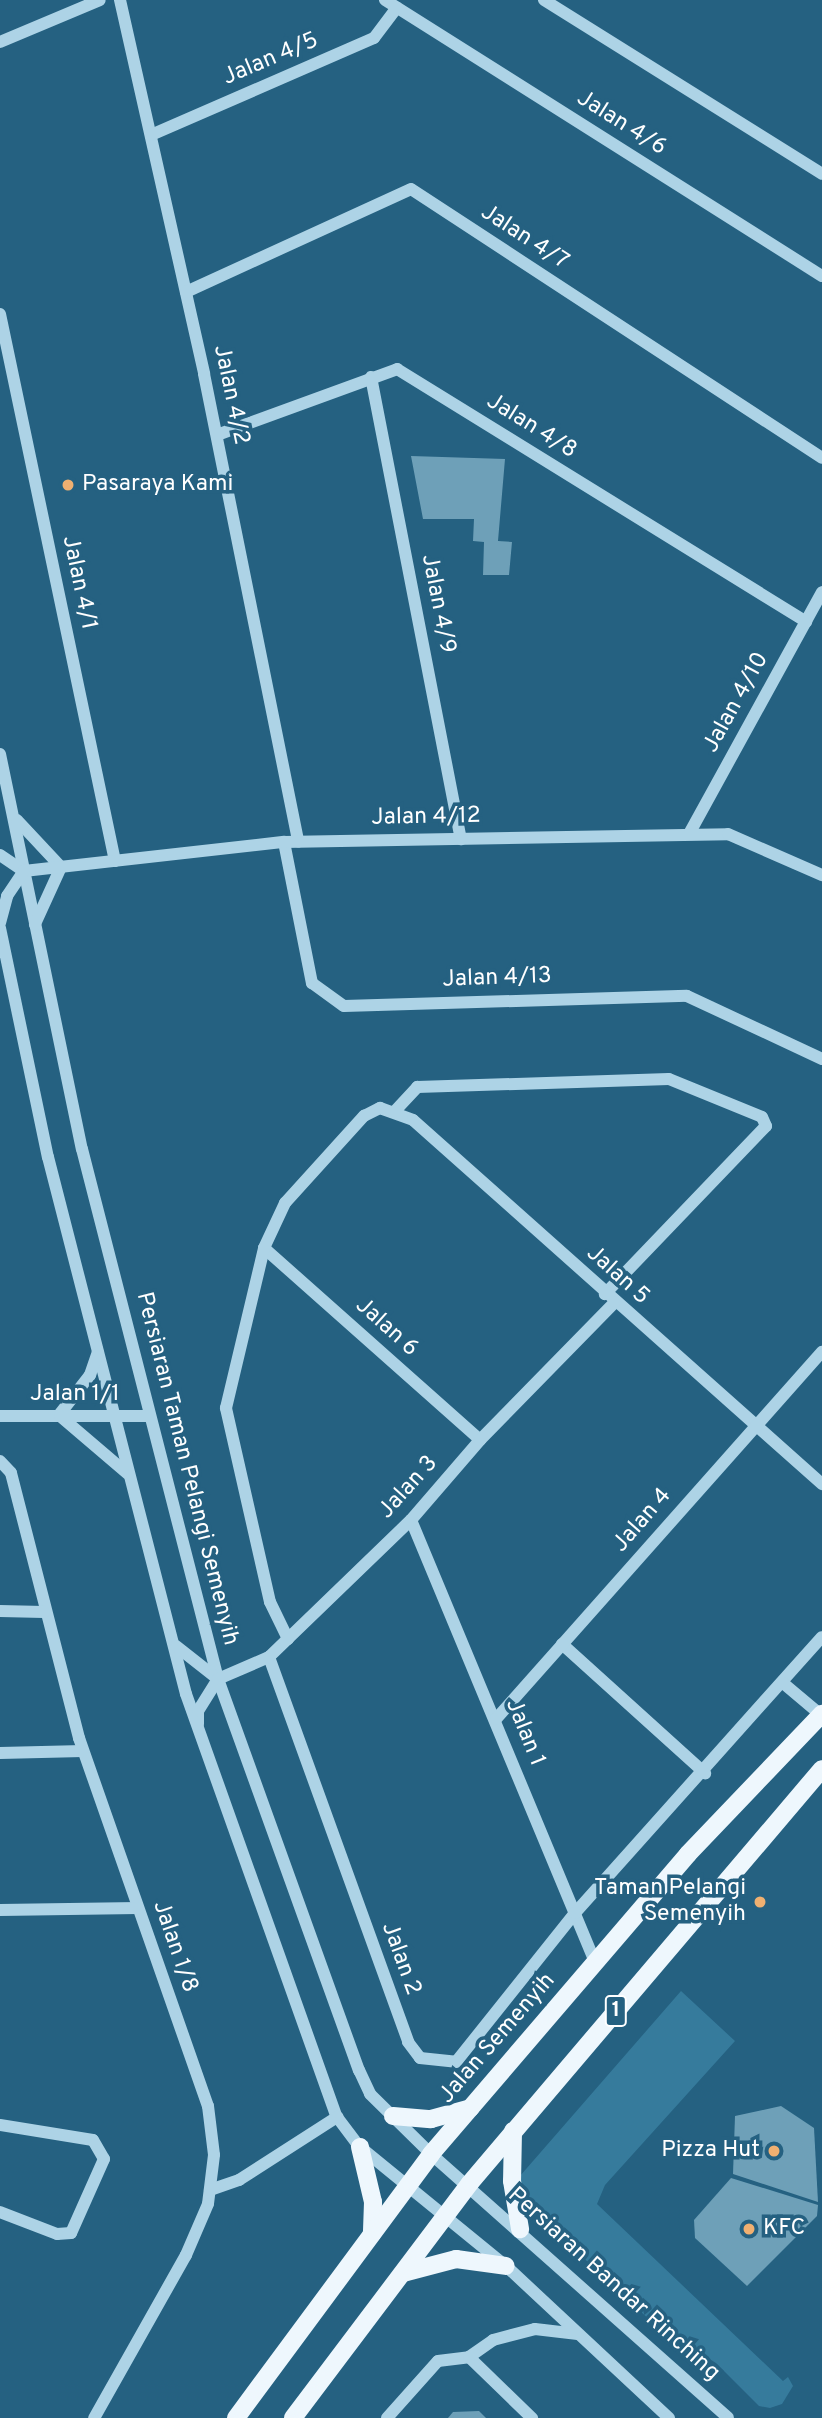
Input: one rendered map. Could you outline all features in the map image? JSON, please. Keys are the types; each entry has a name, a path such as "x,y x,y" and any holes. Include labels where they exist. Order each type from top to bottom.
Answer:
{"main road":[{"name":"Jalan Semenyih","path":"236,2418 431,2154 688,1854 821,1714"},
{"name":"1","path":"293,2418 470,2183 822,1769"},
{"path":"393,2116 431,2119 471,2108"},
{"path":"513,2131 512,2181 520,2229"},
{"path":"360,2147 373,2202 372,2234"},
{"path":"403,2273 456,2259 506,2266"}],"street":[{"path":"0,42 100,0"},
{"name":"Jalan 4/2","path":"120,0 186,292 298,842"},
{"name":"Jalan 4/6","path":"384,0 822,276"},
{"path":"544,0 822,174"},
{"name":"Jalan 4/5","path":"151,135 374,38 397,8"},
{"name":"Jalan 4/7","path":"186,292 411,189 822,458"},
{"name":"Jalan 4/1","path":"0,314 115,861"},
{"name":"Jalan 4/8","path":"216,435 397,369 806,622"},
{"name":"Jalan 4/9","path":"371,377 461,839"},
{"name":"Jalan 4/10","path":"689,834 822,592"},
{"name":"Persiaran Taman Pelangi Semenyih","path":"0,754 82,1149 218,1679 359,2070 370,2094 431,2154"},
{"path":"12,811 27,836 61,867 35,924"},
{"name":"Jalan 4/12","path":"24,871 284,842 729,834 822,875"},
{"name":"Jalan 4/13","path":"284,842 312,983 344,1006 687,996 822,1059"},
{"path":"0,855 24,871 8,896 0,925 48,1157 172,1642 198,1728 337,2117 360,2147 444,2219 506,2266 669,2418"},
{"name":"Jalan 3","path":"218,1679 269,1657 411,1520 480,1440 766,1126 754,1112 669,1079 417,1087 395,1111"},
{"name":"Jalan 5","path":"264,1248 285,1203 364,1116 380,1108 395,1111 413,1120 609,1298 822,1485"},
{"path":"264,1248 226,1414 273,1611 288,1639"},
{"name":"Jalan 6","path":"264,1248 480,1440"},
{"path":"99,1352 90,1375 59,1415 131,1477"},
{"name":"Jalan 4","path":"496,1719 754,1425 822,1352"},
{"name":"Jalan 1/1","path":"0,1416 150,1416"},
{"name":"Jalan 1/8","path":"0,1461 11,1473 44,1612 83,1751 208,2106 214,2155 210,2190 186,2255 94,2418"},
{"name":"Jalan 1","path":"411,1520 596,1964"},
{"path":"0,1611 44,1612"},
{"path":"575,1913 705,1773 822,1637"},
{"path":"172,1642 188,1661 218,1679 198,1712 198,1728"},
{"path":"562,1644 705,1773"},
{"name":"Jalan 2","path":"269,1657 408,2042 420,2058 456,2062 575,1913"},
{"path":"783,1683 821,1714"},
{"path":"0,1753 83,1751"},
{"path":"0,1910 138,1908"},
{"path":"210,2190 239,2180 337,2117"},
{"path":"0,2125 82,2136 93,2140 104,2159 71,2233 57,2234 0,2212"},
{"name":"Persiaran Bandar Rinching","path":"431,2154 470,2183 728,2418"},
{"path":"387,2418 438,2361 469,2357 493,2340 535,2329 579,2334"},
{"path":"469,2357 532,2418"}],"shaded area":[{"path":"681,1991 735,2041 605,2185 597,2204 783,2381 788,2377 793,2386 782,2404 770,2408 759,2406 716,2363 655,2325 523,2201 520,2176"}],"building":[{"path":"411,456 505,459 498,541 512,542 509,575 483,575 484,542 473,541 474,519 423,519"},
{"name":"Pizza Hut","path":"781,2106 814,2128 818,2202 733,2174 735,2116"},
{"name":"KFC","path":"731,2178 818,2205 817,2216 747,2286 695,2238 694,2220"},
{"path":"479,2411 486,2418 448,2418 453,2412"}],"place":[{"name":"Pasaraya Kami","path":"68,485"},
{"name":"Taman Pelangi Semenyih","path":"760,1902"},
{"name":"Pizza Hut","path":"774,2151"},
{"name":"KFC","path":"749,2229"}]}
